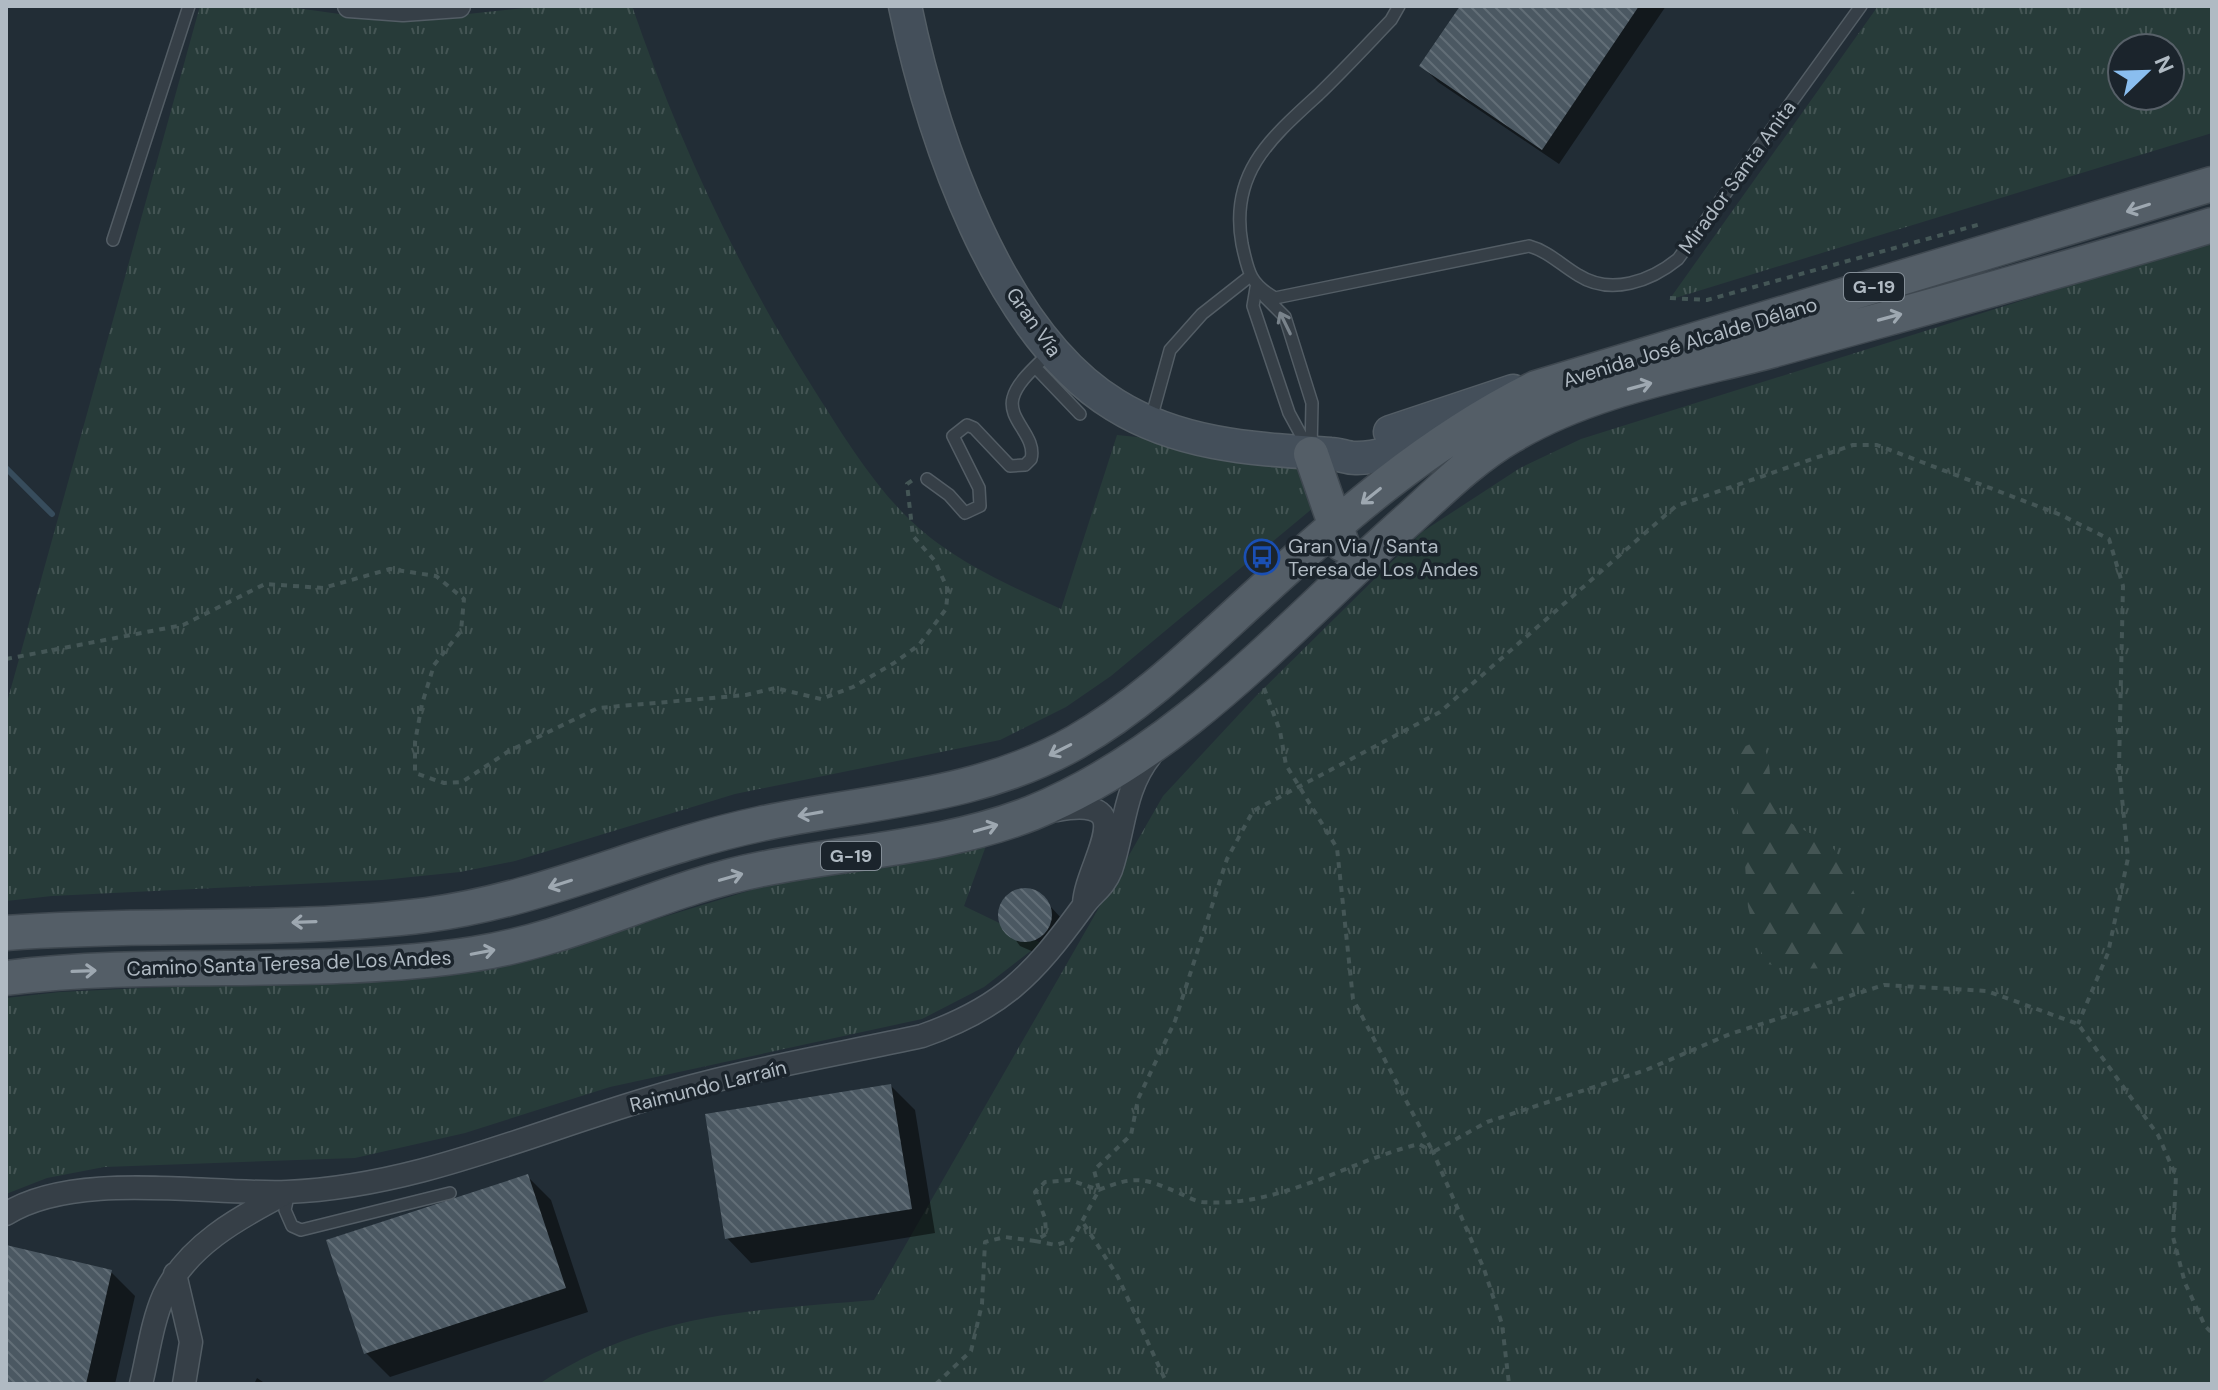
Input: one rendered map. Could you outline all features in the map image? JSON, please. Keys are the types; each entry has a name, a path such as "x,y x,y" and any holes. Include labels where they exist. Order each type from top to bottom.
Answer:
{"main road":[{"name":"Gran Vía","path":"905,6 921,79 953,173 993,258 1044,359 1091,388 1150,423 1201,440 1355,458 1452,435 1497,419 1565,408"},
{"name":"Avenida José Alcalde Délano","path":"1536,388 2212,184"},
{"name":"Avenida José Alcalde Délano","path":"1565,408 2070,268 2212,225"},
{"name":"Camino Santa Teresa de Los Andes","path":"6,933 429,915 544,889 651,853 756,825 972,786 1043,759 1104,725 1160,683 1336,524 1452,435 1536,388"},
{"path":"1336,584 1344,554 1322,454 1448,411 1513,391 1536,388"},
{"name":"Camino Santa Teresa de Los Andes","path":"6,978 64,972 388,963 473,955 535,941 754,871 953,837 1025,816 1098,782 1163,740 1256,663 1336,584 1482,453 1565,408"},
{"path":"1098,782 1097,765 1105,742 1178,691 1203,668 1223,646 1254,598"}],"street":[{"path":"349,6 403,10 459,6"},
{"name":"Raimundo Larraín","path":"6,1214 18,1206 50,1198 114,1188 289,1192 431,1169 648,1099 922,1036 960,1022 1024,981 1056,946 1084,904 1103,889 1134,775 1163,740"},
{"name":"Raimundo Larraín","path":"1084,904 1085,884 1110,822 1098,782"},
{"path":"1025,816 1091,807 1104,817 1104,841"},
{"name":"Raimundo Larraín","path":"141,1384 163,1298 175,1274 218,1233 289,1192"},
{"path":"175,1274 191,1342 184,1384"}],"lane":[{"path":"113,240 189,6"},
{"path":"1322,454 1312,403 1285,317 1249,277 1238,224 1243,191 1257,156 1284,123 1319,94 1391,20 1399,6"},
{"name":"Mirador Santa Anita","path":"1256,288 1284,298 1529,246 1541,249 1589,281 1606,285 1631,283 1657,275 1678,259 1861,6"},
{"path":"1150,423 1170,350 1202,314 1249,277"},
{"path":"1256,288 1253,306 1289,413 1322,454"},
{"path":"927,479 949,495 965,513 980,506 979,488 953,436 967,425 1010,466 1025,465 1033,452 1013,408 1013,397 1044,359 1080,414"},
{"path":"289,1192 285,1210 292,1226 301,1230 450,1193"}],"path":[{"path":"1670,298 1707,300 1982,223"},
{"path":"936,1384 971,1351 982,1304 981,1266 985,1242 1005,1237 1056,1245 1072,1240 1084,1224 1099,1190 1094,1170 1131,1135 1138,1099 1175,1021 1227,859 1253,811 1440,712 1676,506 1729,485 1853,445 1877,445 2061,515 2109,539 2123,586 2119,768 2128,858 2108,953 2078,1024"},
{"path":"6,659 183,625 265,584 323,588 390,569 436,576 464,599 461,631 434,665 415,742 415,773 444,783 462,782 509,751 598,708 746,695 775,688 821,699 853,687 894,663 919,645 946,609 948,590 944,576 913,536 907,484 912,479 927,479"},
{"path":"1264,688 1280,731 1286,765 1337,848 1353,999 1433,1152 1484,1269 1502,1324 1509,1384"},
{"path":"1433,1152 1487,1122 1646,1070 1730,1034 1884,985 1987,991 2078,1024 2158,1135 2176,1176 2173,1237 2185,1283 2205,1326 2212,1333"},
{"path":"1035,1241 1046,1234 1045,1218 1035,1192 1045,1182 1070,1180 1099,1190 1127,1178 1148,1179 1199,1202 1283,1194 1387,1152 1419,1144 1433,1152"},
{"path":"1084,1224 1118,1277 1167,1384"}],"green space":[{"path":"200,6 282,6 361,17 430,18 543,6 632,6 669,106 734,249 785,342 856,455 906,516 941,545 999,580 1061,609 1117,435 1304,454 1319,503 1111,676 1066,707 1000,740 735,794 515,861 460,872 382,880 52,896 6,901 6,706"},
{"path":"1878,6 2212,6 2212,133 1669,300"},
{"path":"2212,241 2212,1384 539,1384 580,1360 660,1329 742,1312 874,1300 1163,796 1257,695 1422,532 1520,468 1581,439"},
{"path":"1760,740 1765,748 1773,798 1780,813 1831,846 1849,879 1873,950 1859,958 1834,967 1810,969 1767,964 1757,943 1748,907 1743,836 1736,804 1741,748"},
{"path":"987,843 964,906 1041,943 984,987 922,1019 610,1087 465,1133 355,1158 104,1167 47,1178 6,1194 6,998 60,992 389,976 611,933 758,888"}],"building":[{"path":"1460,6 1639,6 1542,150 1419,66"},
{"path":"1025,888 1044,896 1052,915 1044,934 1025,942 1006,934 998,915 1006,896"},
{"path":"891,1084 912,1209 725,1239 705,1114"},
{"path":"528,1174 566,1288 364,1354 326,1240"},
{"path":"6,1245 112,1270 86,1384 6,1384"}],"waterway":[{"path":"6,468 52,514"}],"place":[{"name":"Gran Via / Santa Teresa de Los Andes","path":"1262,557"}]}
